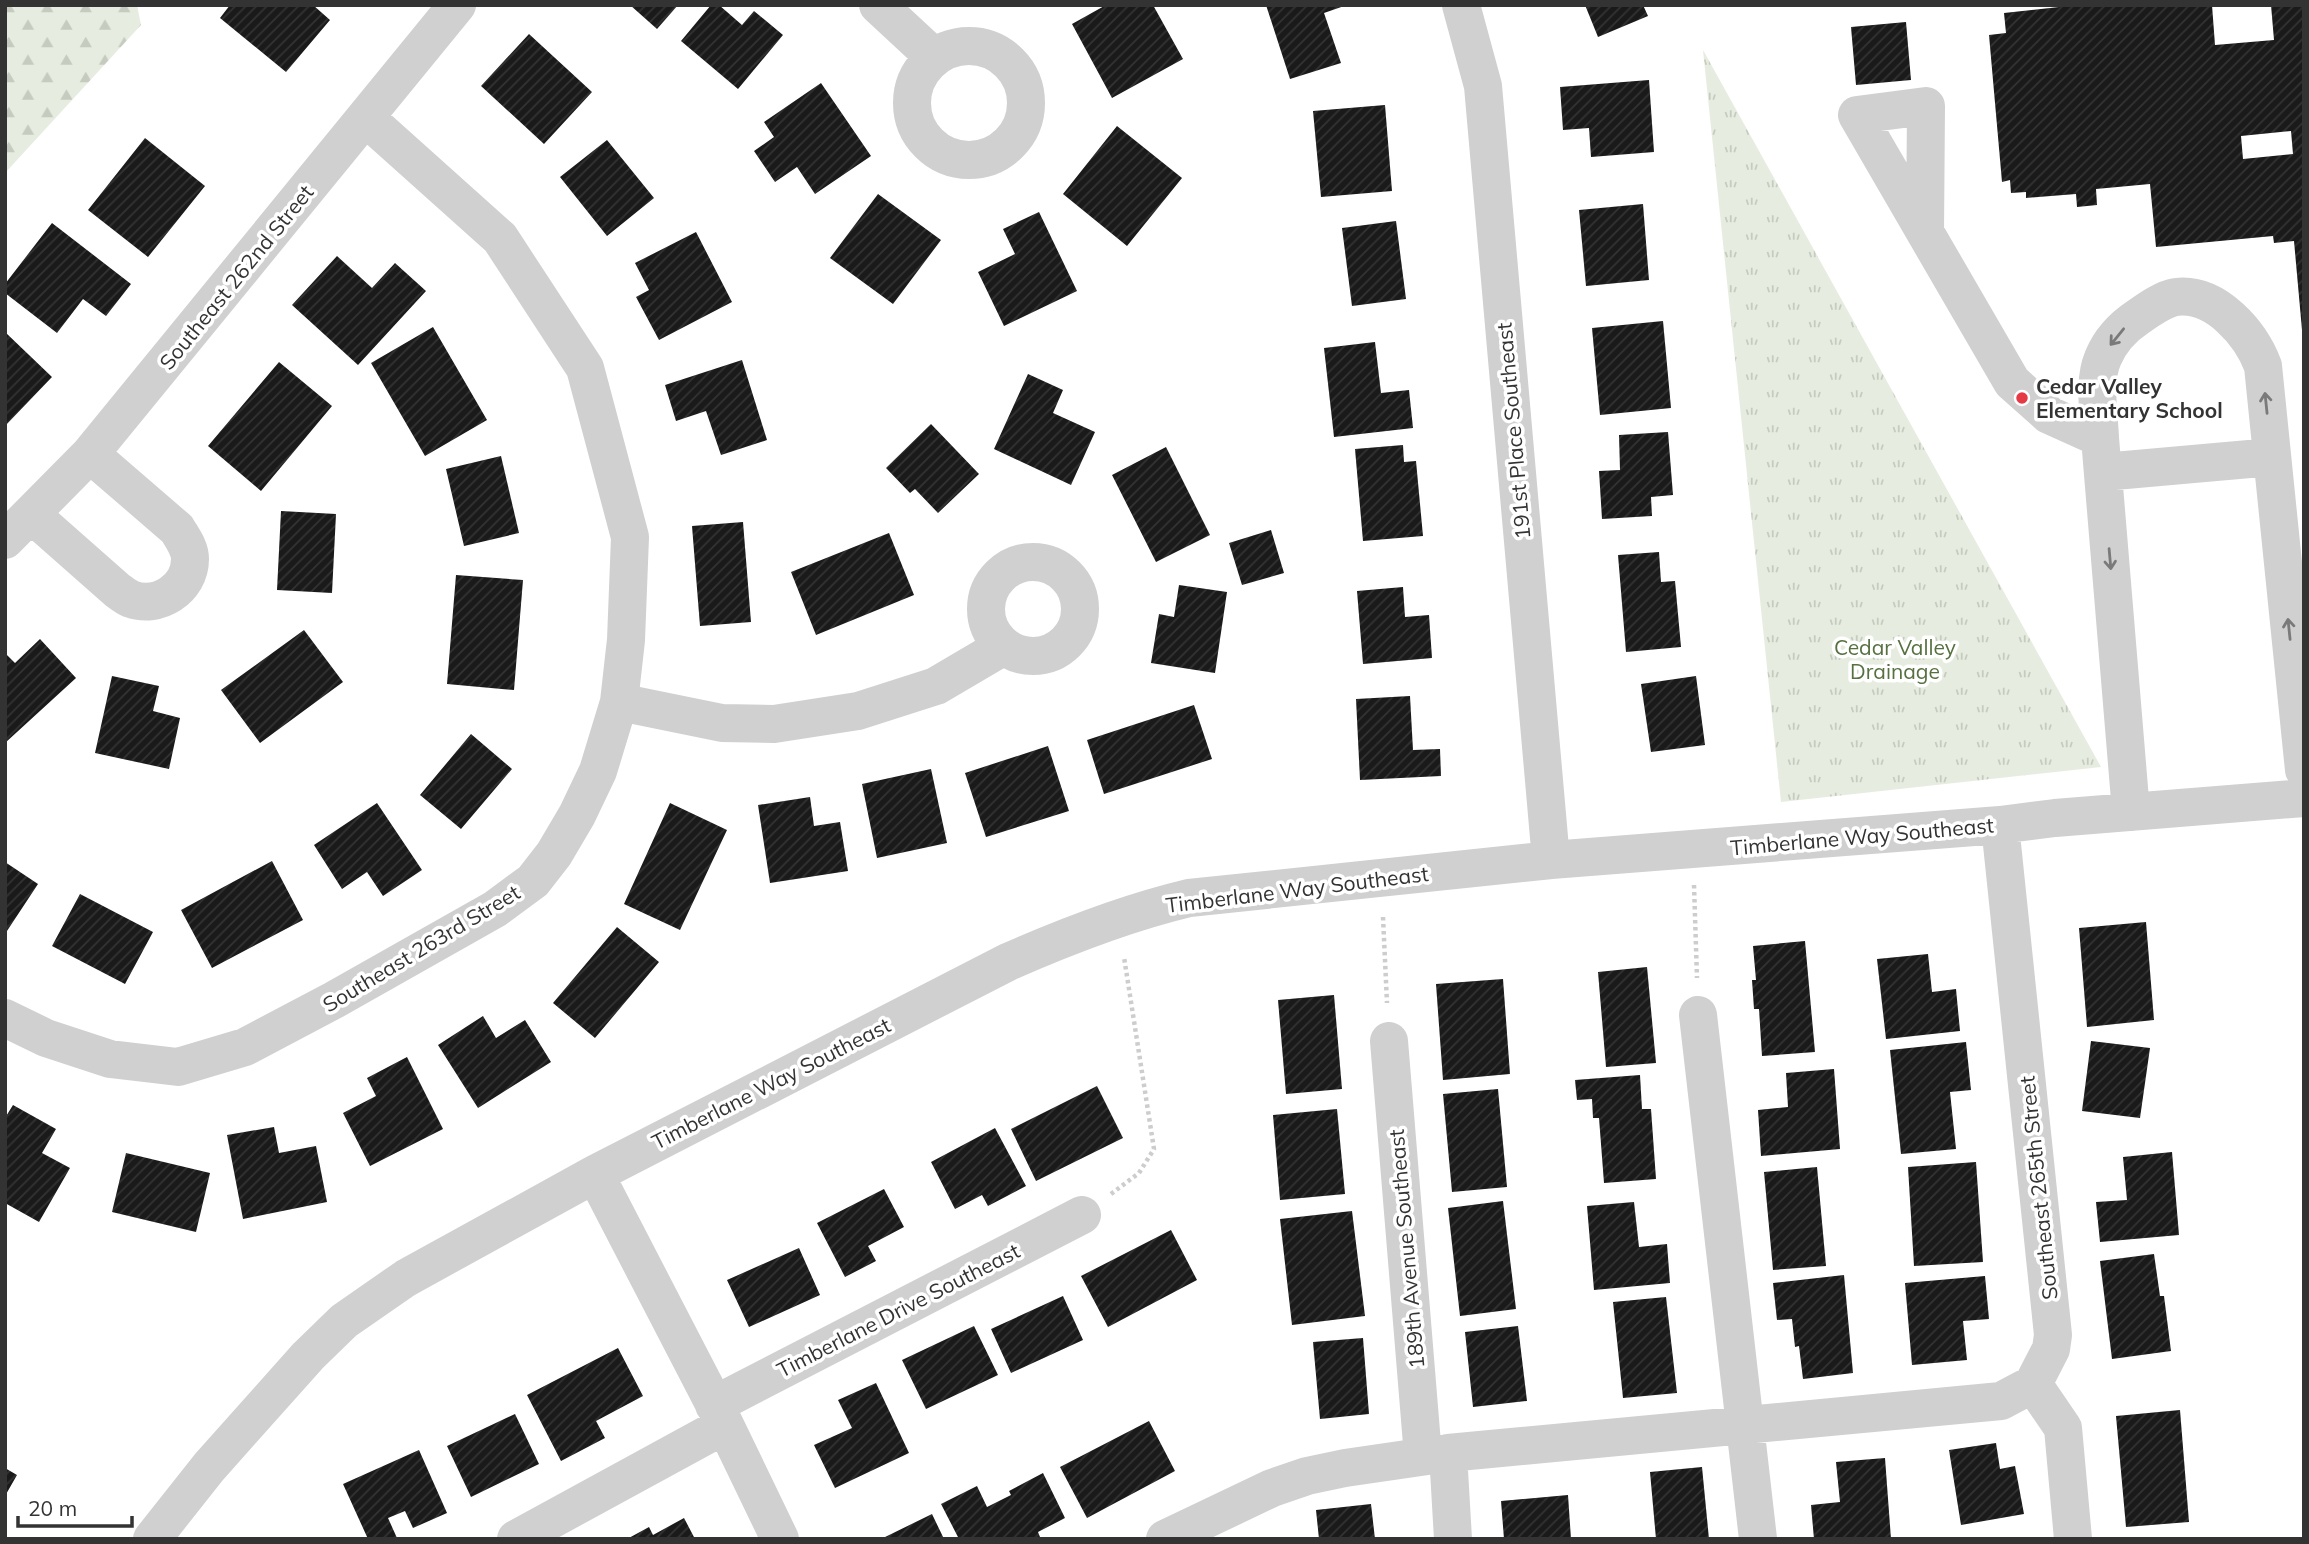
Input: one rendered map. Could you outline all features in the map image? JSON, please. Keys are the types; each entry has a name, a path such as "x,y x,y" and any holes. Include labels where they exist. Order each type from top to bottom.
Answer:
{"street":[{"name":"Southeast 262nd Street","path":"19,527 90,454 457,5"},
{"path":"878,5 934,58"},
{"name":"191st Place Southeast","path":"1461,5 1483,86 1550,860"},
{"name":"Southeast 263rd Street","path":"5,1018 46,1038 110,1059 178,1067 245,1047 495,909 533,881 554,854 598,771 619,702 626,640 630,537 585,368 500,238 366,118"},
{"path":"1925,232 2012,382 2101,455 2272,457"},
{"path":"2131,811 2101,455 2098,377 2102,359 2113,340 2128,324 2153,307 2175,297 2196,299 2214,306 2238,326 2257,350 2263,366 2304,770"},
{"path":"19,527 131,599 148,602 177,590 186,576 190,559 186,543 177,529 90,454"},
{"path":"619,702 722,723 774,724 858,711 936,686 1004,646"},
{"name":"Timberlane Way Southeast","path":"152,1539 209,1467 308,1356 344,1321 407,1278 596,1174 1008,962 1071,934 1189,898 1550,860 2304,798"},
{"name":"Southeast 265th Street","path":"2000,825 2053,1335 2051,1349 2033,1384"},
{"path":"1698,1015 1758,1539"},
{"name":"189th Avenue Southeast","path":"1389,1041 1436,1455 1453,1539"},
{"path":"596,1174 720,1415 780,1539"},
{"name":"Timberlane Drive Southeast","path":"516,1539 720,1415 1082,1215"},
{"path":"1165,1539 1272,1488 1307,1476 1436,1455 2001,1401 2033,1384 2063,1428 2073,1539"}],"path":[{"path":"1693,849 1698,1015"},
{"path":"1381,878 1389,1041"},
{"path":"1082,1215 1139,1173 1154,1149 1118,918"}],"green space":[{"path":"5,5 137,5 141,25 5,173"},
{"name":"Cedar Valley Drainage","path":"1703,50 2101,767 1781,802"}],"building":[{"path":"230,5 313,5 330,20 286,72 220,18"},
{"path":"630,5 678,5 657,29"},
{"path":"711,5 719,5 742,25 754,11 783,35 738,89 681,41"},
{"path":"1106,5 1153,5 1183,59 1112,98 1072,24"},
{"path":"1266,5 1347,5 1324,13 1341,63 1290,79"},
{"path":"1585,5 1643,5 1648,16 1598,37"},
{"path":"2077,5 2212,5 2215,45 2274,40 2271,5 2304,5 2304,330 2294,241 2274,243 2273,236 2156,247 2150,184 2096,189 2097,205 2077,207 2076,194 2026,198 2026,192 2011,193 2010,180 2002,182 1989,35 2006,33 2004,13","holes":["2291,131 2293,154 2243,159 2241,136"]},
{"path":"1906,22 1911,80 1856,85 1851,27"},
{"path":"529,34 592,92 544,144 481,86"},
{"path":"1649,80 1654,152 1591,157 1589,128 1563,130 1560,87"},
{"path":"821,83 871,156 815,194 797,167 775,182 754,151 774,137 764,122"},
{"path":"1385,105 1392,191 1321,197 1313,111"},
{"path":"1117,126 1182,178 1127,246 1063,194"},
{"path":"145,138 205,186 148,257 88,210"},
{"path":"607,140 654,198 607,236 560,177"},
{"path":"878,194 941,240 893,304 830,258"},
{"path":"1643,204 1649,280 1586,286 1579,210"},
{"path":"1039,212 1077,291 1004,326 978,272 1015,254 1003,229"},
{"path":"1396,221 1406,299 1352,306 1342,228"},
{"path":"52,223 131,284 106,316 83,299 57,333 5,293 5,284"},
{"path":"696,232 732,302 659,340 636,297 649,290 635,263"},
{"path":"337,256 372,288 395,263 426,291 358,365 292,305"},
{"path":"1663,321 1671,408 1600,415 1592,328"},
{"path":"433,327 487,420 425,456 371,363"},
{"path":"5,332 52,377 5,426"},
{"path":"1375,342 1381,393 1409,390 1413,428 1334,437 1324,348"},
{"path":"742,360 767,440 721,455 706,411 676,421 665,385"},
{"path":"279,362 332,406 261,491 208,446"},
{"path":"1028,374 1063,390 1053,413 1095,432 1071,485 994,449"},
{"path":"931,424 979,474 938,513 915,489 910,493 886,468"},
{"path":"1668,432 1673,495 1651,497 1652,516 1602,519 1599,471 1620,470 1619,435"},
{"path":"1403,445 1404,462 1416,461 1423,536 1363,541 1355,449"},
{"path":"1166,447 1210,535 1156,562 1112,475"},
{"path":"501,456 519,533 464,546 446,469"},
{"path":"281,511 336,514 332,593 277,590"},
{"path":"743,522 751,622 700,626 692,526"},
{"path":"1271,530 1284,573 1242,585 1229,543"},
{"path":"889,533 914,595 816,635 791,572"},
{"path":"1659,552 1661,582 1675,581 1681,647 1626,652 1618,555"},
{"path":"456,575 523,580 514,690 447,684"},
{"path":"1179,585 1227,592 1215,673 1151,663 1159,614 1174,617"},
{"path":"1403,587 1405,617 1429,615 1432,658 1363,664 1357,591"},
{"path":"304,630 343,682 260,743 221,690"},
{"path":"40,639 76,678 5,743 5,653 15,663"},
{"path":"112,676 159,686 153,711 180,718 169,769 95,753"},
{"path":"1696,676 1705,745 1651,752 1641,684"},
{"path":"1410,696 1413,750 1440,749 1441,776 1360,780 1356,699"},
{"path":"1194,705 1212,759 1104,794 1087,740"},
{"path":"471,734 512,769 461,829 420,795"},
{"path":"1048,746 1069,811 986,837 965,773"},
{"path":"931,769 947,843 877,858 862,784"},
{"path":"810,797 814,826 840,822 848,871 770,883 758,805"},
{"path":"377,803 422,870 383,896 367,872 342,889 314,845"},
{"path":"670,803 727,830 680,930 624,904"},
{"path":"272,861 303,920 212,968 181,910"},
{"path":"5,862 38,884 5,934"},
{"path":"80,894 153,932 125,984 52,946"},
{"path":"2146,922 2154,1020 2087,1027 2079,928"},
{"path":"617,927 659,962 595,1038 553,1003"},
{"path":"1805,941 1815,1052 1762,1056 1759,1009 1754,1009 1752,980 1756,980 1753,946"},
{"path":"1928,954 1932,992 1956,989 1960,1031 1886,1039 1877,959"},
{"path":"1647,967 1656,1063 1606,1067 1598,972"},
{"path":"1503,979 1510,1074 1443,1080 1436,984"},
{"path":"1334,995 1342,1089 1286,1094 1278,1000"},
{"path":"483,1016 496,1038 525,1020 551,1062 478,1108 438,1045"},
{"path":"2091,1041 2150,1048 2140,1118 2082,1111"},
{"path":"1966,1042 1971,1090 1950,1092 1956,1149 1901,1154 1890,1050"},
{"path":"407,1057 443,1129 370,1166 343,1113 376,1096 367,1078"},
{"path":"1834,1069 1840,1149 1761,1156 1758,1110 1788,1107 1786,1073"},
{"path":"1640,1075 1642,1109 1651,1109 1656,1179 1604,1183 1599,1118 1593,1118 1592,1099 1577,1100 1575,1080"},
{"path":"1097,1086 1123,1138 1036,1181 1011,1129"},
{"path":"1498,1089 1507,1187 1452,1192 1443,1094"},
{"path":"13,1105 56,1129 42,1153 70,1168 39,1222 5,1203 5,1118"},
{"path":"1337,1109 1345,1194 1280,1200 1273,1115"},
{"path":"274,1127 279,1153 316,1146 327,1202 243,1219 227,1135"},
{"path":"995,1128 1026,1186 988,1206 982,1195 955,1209 931,1162"},
{"path":"2172,1152 2179,1235 2100,1242 2096,1202 2127,1200 2123,1157"},
{"path":"126,1153 210,1173 196,1232 112,1212"},
{"path":"1976,1162 1983,1262 1914,1266 1908,1167"},
{"path":"1817,1167 1826,1266 1773,1270 1764,1172"},
{"path":"884,1189 904,1227 868,1246 876,1261 845,1277 817,1223"},
{"path":"1503,1201 1516,1309 1460,1316 1448,1208"},
{"path":"1634,1202 1639,1247 1667,1244 1670,1283 1594,1290 1587,1206"},
{"path":"1352,1211 1365,1316 1292,1325 1280,1219"},
{"path":"1171,1230 1197,1280 1108,1327 1081,1276"},
{"path":"799,1248 820,1295 749,1327 727,1280"},
{"path":"2154,1254 2160,1296 2164,1296 2171,1351 2112,1359 2100,1261"},
{"path":"1844,1275 1853,1373 1803,1379 1792,1319 1777,1320 1773,1283"},
{"path":"1985,1276 1989,1319 1963,1321 1967,1360 1912,1365 1905,1283"},
{"path":"1063,1296 1083,1340 1011,1373 991,1329"},
{"path":"1666,1297 1677,1393 1623,1398 1613,1302"},
{"path":"974,1326 998,1375 926,1409 902,1360"},
{"path":"1518,1326 1527,1401 1473,1407 1465,1332"},
{"path":"1363,1338 1369,1414 1320,1419 1313,1342"},
{"path":"618,1348 643,1396 596,1421 605,1438 561,1461 527,1395"},
{"path":"876,1383 909,1453 835,1488 814,1445 852,1428 838,1400"},
{"path":"2180,1410 2189,1522 2126,1527 2116,1416"},
{"path":"515,1414 539,1464 471,1497 447,1446"},
{"path":"1149,1421 1175,1471 1087,1518 1060,1467"},
{"path":"1996,1443 2000,1469 2015,1466 2024,1514 1961,1525 1949,1450"},
{"path":"419,1450 447,1513 413,1528 405,1511 388,1518 397,1538 368,1539 343,1484"},
{"path":"1885,1458 1891,1539 1814,1539 1811,1505 1840,1502 1836,1462"},
{"path":"1702,1467 1709,1539 1656,1539 1650,1472"},
{"path":"5,1468 17,1475 5,1496"},
{"path":"1043,1473 1065,1518 1038,1532 1040,1537 1037,1539 959,1539 941,1504 977,1486 987,1507 1011,1495 1009,1491"},
{"path":"1568,1495 1571,1539 1504,1539 1501,1501"},
{"path":"1371,1504 1375,1539 1319,1539 1316,1510"},
{"path":"932,1514 944,1539 881,1539"},
{"path":"684,1518 695,1539 627,1539 649,1527 653,1535"}],"place":[{"name":"Cedar Valley Elementary School","path":"2022,398"}]}
